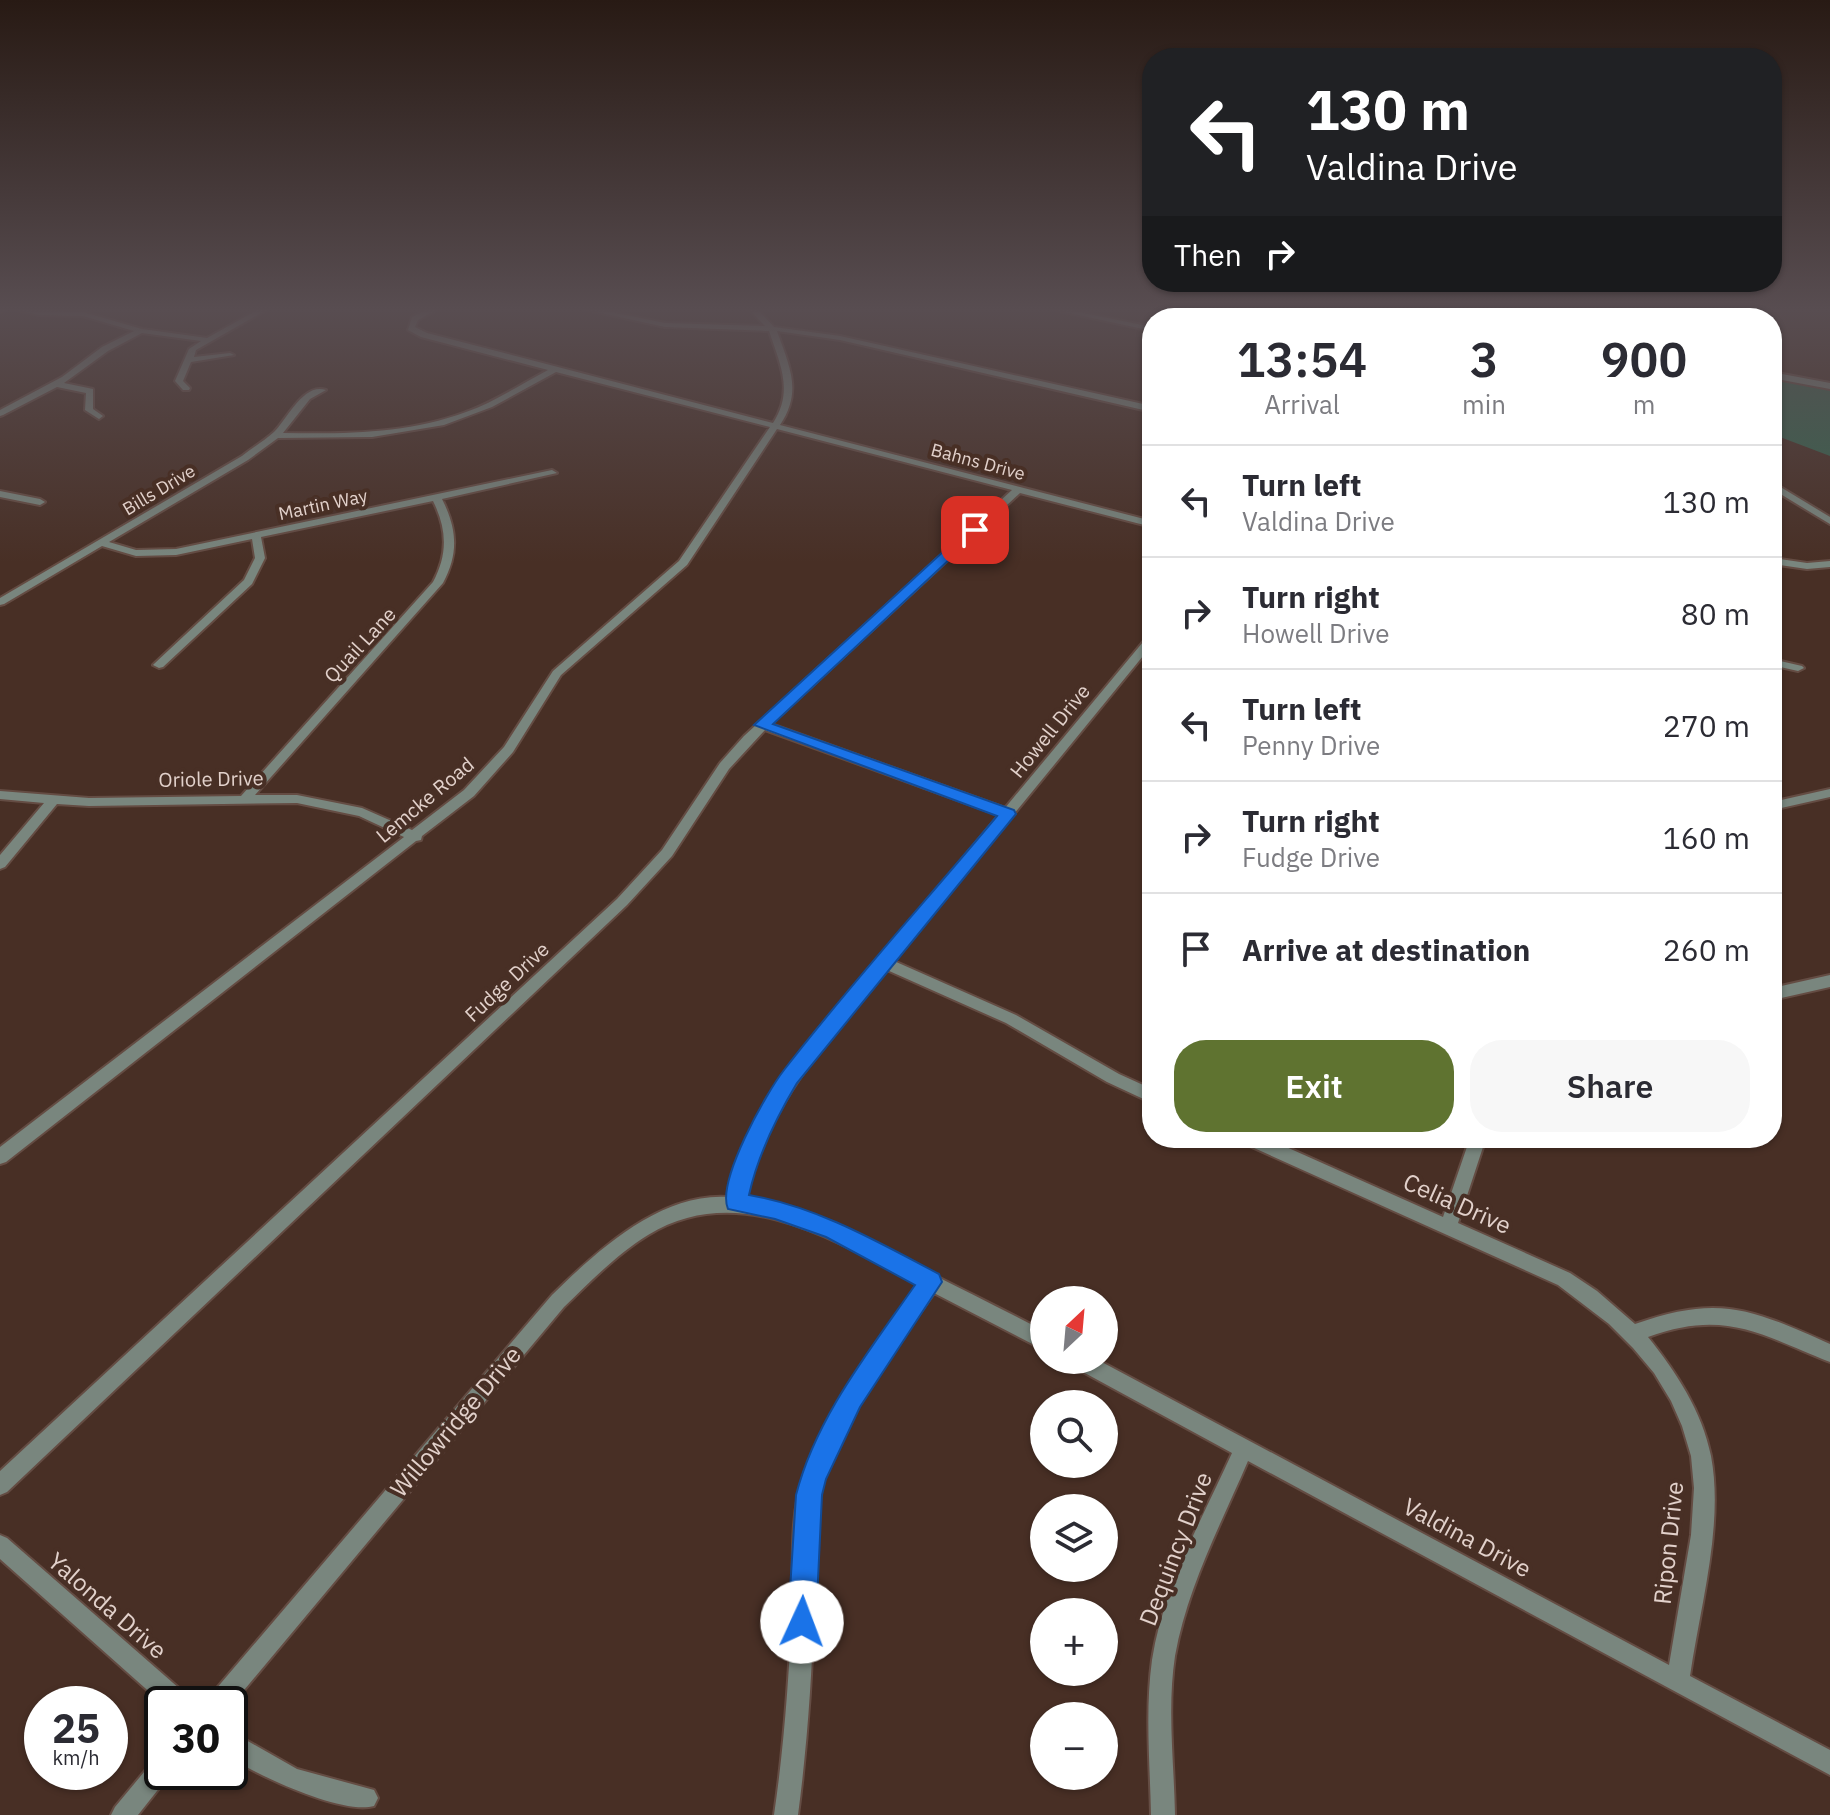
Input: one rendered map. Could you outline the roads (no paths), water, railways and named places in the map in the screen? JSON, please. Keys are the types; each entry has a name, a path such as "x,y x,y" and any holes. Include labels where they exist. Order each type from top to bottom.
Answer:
{"street":[{"path":"0,413 37,394"},
{"path":"90,394 89,410 99,416"},
{"name":"Bills Drive","path":"0,602 245,458 276,435 307,397 314,394"},
{"path":"276,435 364,437 451,420 509,394"},
{"name":"Bahns Drive","path":"651,394 1142,521"},
{"name":"Lemcke Road","path":"0,1157 469,793 509,749 550,681 569,659 654,591 683,563 776,426 789,402 790,394"},
{"path":"1086,394 1142,407"},
{"name":"Martin Way","path":"101,543 127,552 165,553 552,473"},
{"name":"Fudge Drive","path":"0,1485 622,902 667,853 724,766 762,725 1019,489"},
{"path":"1782,491 1830,521"},
{"path":"0,494 40,502"},
{"name":"Quail Lane","path":"246,798 415,612 442,577 450,557 452,536 436,497"},
{"path":"159,665 248,582 260,558 256,536"},
{"path":"1782,562 1807,566 1830,564"},
{"name":"Howell Drive","path":"736,1202 749,1155 772,1105 790,1077 1008,814 1142,661"},
{"path":"1782,664 1798,668"},
{"path":"762,725 1008,814"},
{"path":"1782,804 1830,793"},
{"name":"Oriole Drive","path":"0,795 53,800 297,799 338,805 378,818 416,837"},
{"path":"0,864 53,800"},
{"path":"885,963 1011,1019 1142,1091"},
{"path":"1782,992 1830,981"},
{"name":"Celia Drive","path":"1271,1148 1564,1279 1600,1304 1633,1334"},
{"path":"1448,1227 1475,1148"},
{"path":"736,1202 775,1209 834,1230 1030,1334"},
{"name":"Willowridge Drive","path":"233,1686 588,1269 620,1242 656,1222 703,1206 736,1202"},
{"path":"786,1815 799,1708 809,1495 814,1477 851,1399 931,1282"},
{"path":"1633,1334 1675,1317 1708,1313 1752,1321 1830,1353"},
{"name":"Ripon Drive","path":"1633,1334 1658,1364 1678,1398 1693,1432 1702,1465 1702,1515 1678,1681"},
{"name":"Valdina Drive","path":"1105,1374 1830,1763"},
{"name":"Dequincy Drive","path":"1163,1815 1162,1676 1168,1636 1196,1560 1244,1448"},
{"name":"Yalonda Drive","path":"0,1545 160,1686"},
{"path":"248,1755 283,1777 324,1791 366,1798"},
{"path":"123,1815 144,1790"}]}
